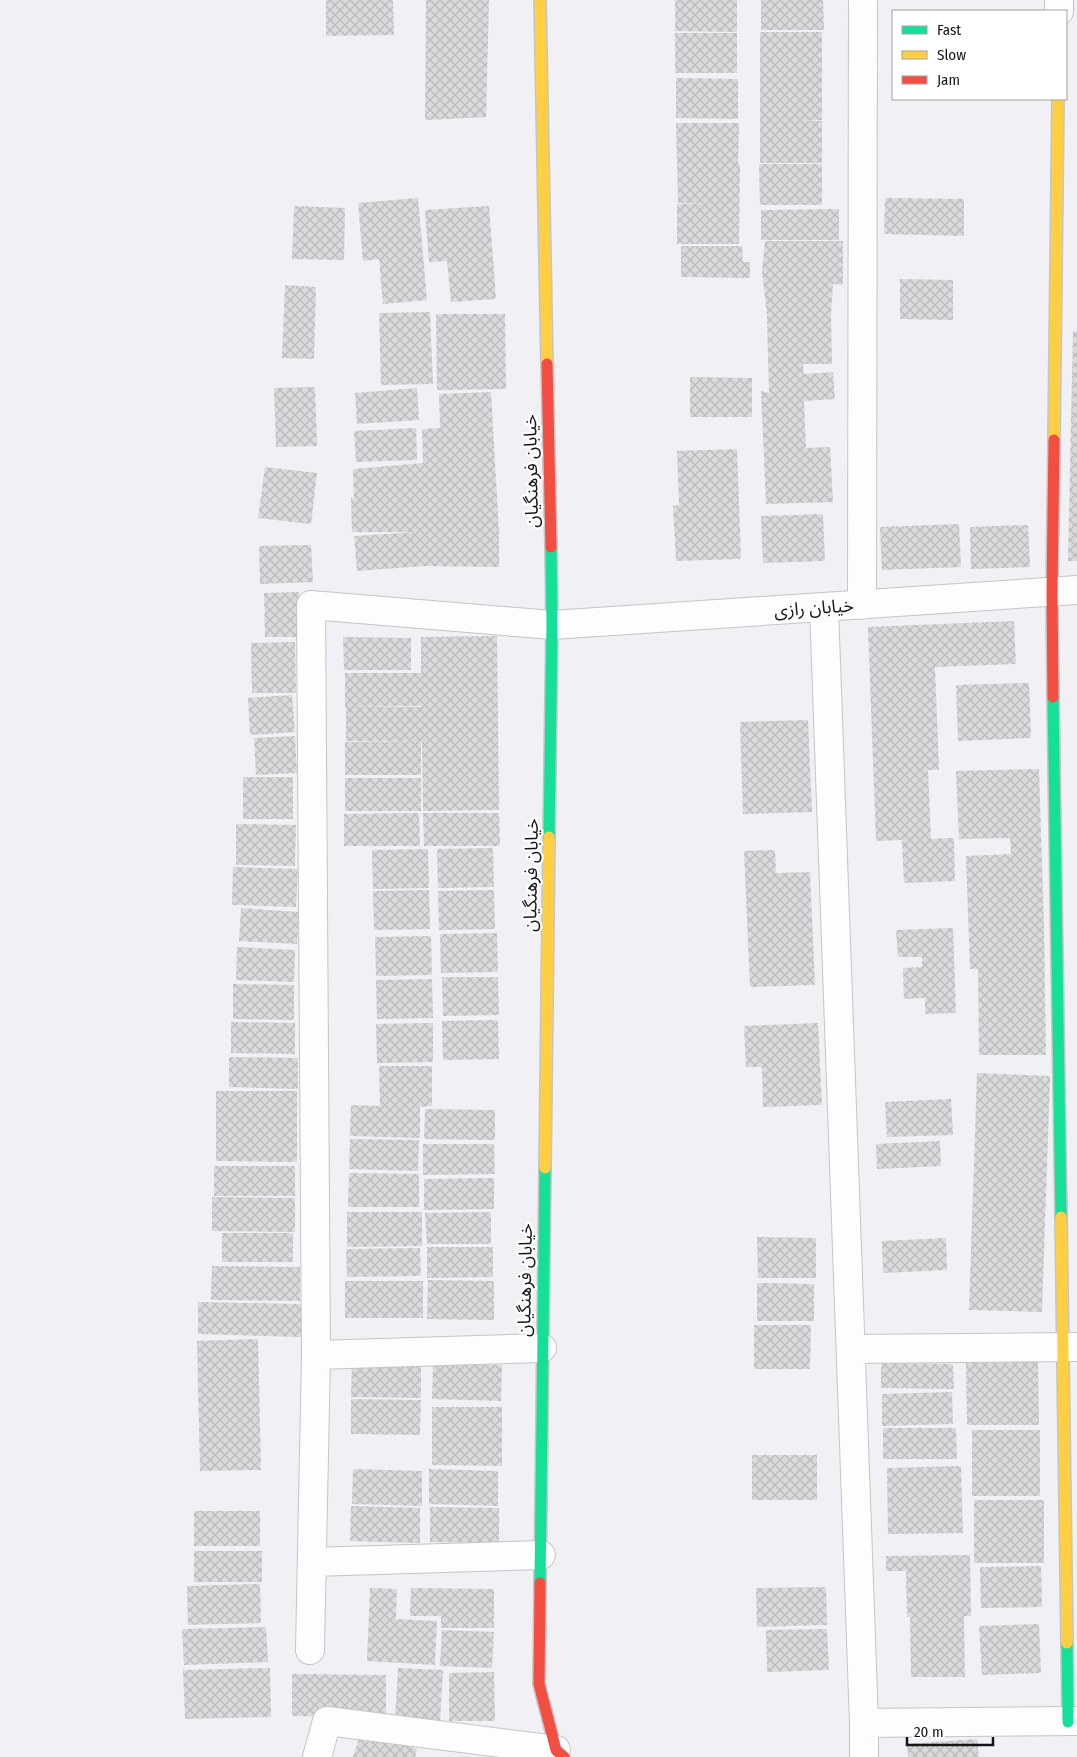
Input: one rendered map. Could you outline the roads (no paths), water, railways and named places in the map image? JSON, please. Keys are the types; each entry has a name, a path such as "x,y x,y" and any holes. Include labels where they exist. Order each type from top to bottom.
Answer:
{"street":[{"name":"خیابان فرهنگیان","path":"540,0 552,625 539,1684 555,1754"},
{"path":"862,605 863,0"},
{"path":"864,1723 1072,1722 1064,591 1058,100"},
{"name":"خیابان رازی","path":"316,1355 311,605 552,625 1064,591"},
{"path":"824,607 852,1349 864,1757"},
{"path":"852,1349 1070,1347"},
{"path":"310,1650 316,1355 542,1348"},
{"path":"312,1562 541,1554"},
{"path":"317,1757 327,1721 555,1754"}]}
